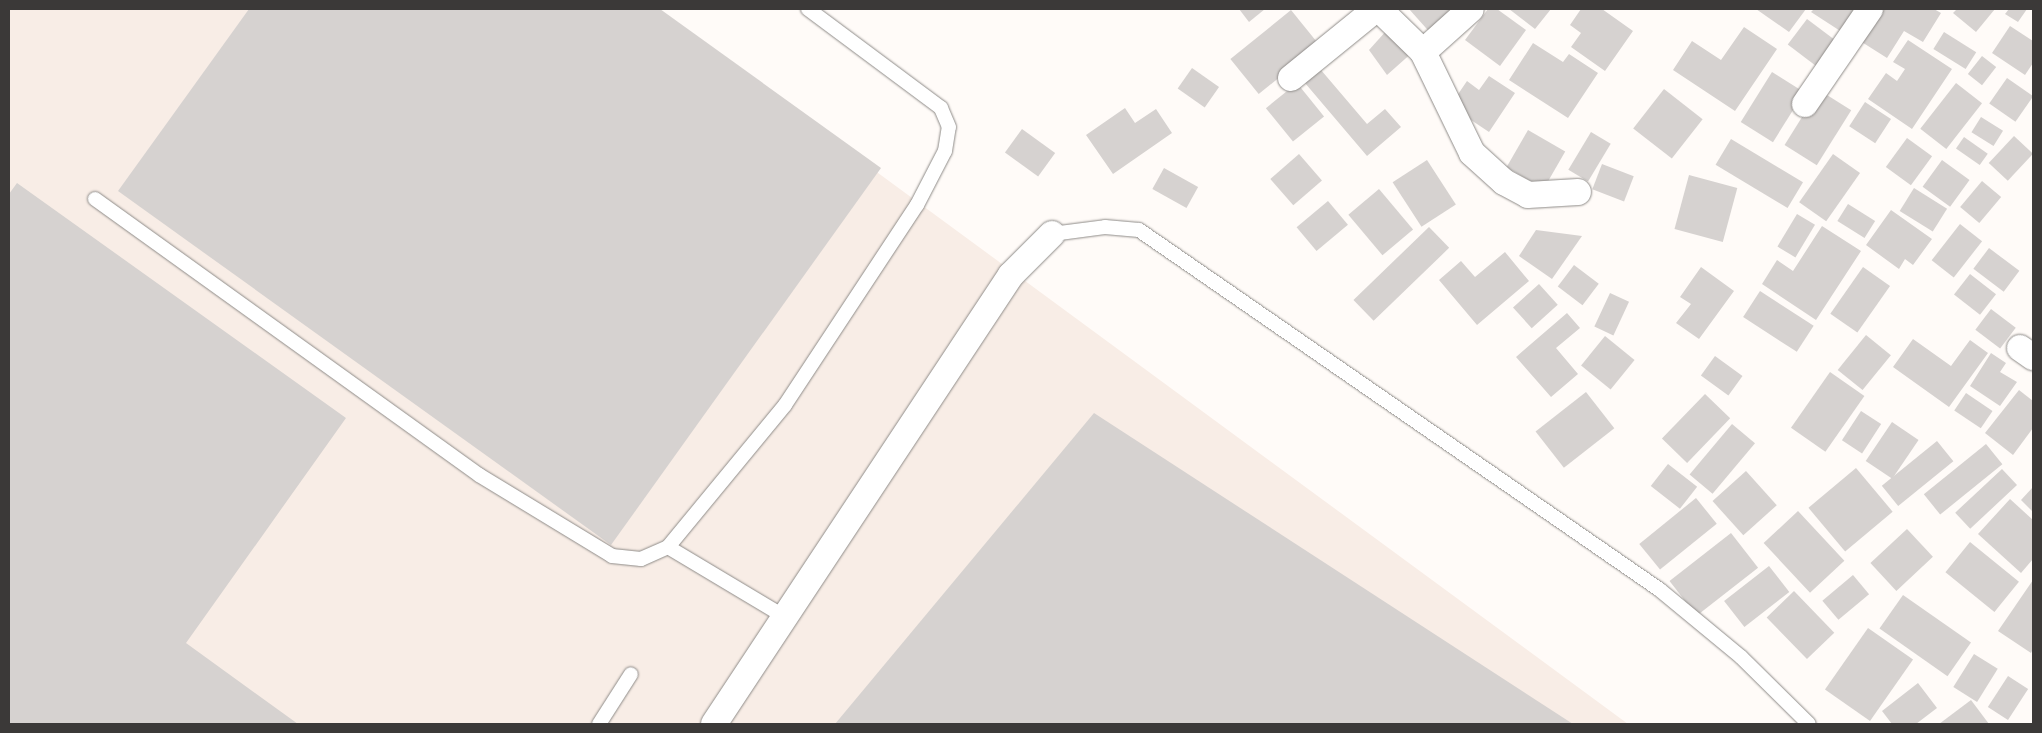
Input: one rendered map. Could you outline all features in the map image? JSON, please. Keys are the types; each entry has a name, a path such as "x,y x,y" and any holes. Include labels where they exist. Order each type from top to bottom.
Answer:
{"street":[{"path":"1290,78 1378,9 1423,52 1472,153 1504,182 1528,195 1578,192"},
{"path":"1423,52 1471,9"},
{"path":"1805,104 1870,9"},
{"path":"714,724 1012,275 1052,234"}],"lane":[{"path":"95,199 479,475 612,556 642,558 668,547 785,405 918,205 945,151 949,127 941,108 808,9"},
{"path":"1052,234 1105,227 1139,230 1660,590 1741,657 1809,724"},
{"path":"668,547 785,618"},
{"path":"599,724 630,674"}],"shaded area":[{"path":"9,9 655,9 1628,724 9,724"}],"building":[{"path":"249,9 660,9 881,168 611,545 118,191"},
{"path":"1239,9 1265,9 1249,22"},
{"path":"1409,9 1465,9 1434,37"},
{"path":"1488,9 1497,9 1526,30 1500,66 1465,40"},
{"path":"1509,9 1551,9 1535,29"},
{"path":"1581,9 1602,9 1633,31 1605,71 1571,47 1581,33 1570,25"},
{"path":"1756,9 1806,9 1789,32"},
{"path":"1814,9 1865,9 1848,36 1811,12"},
{"path":"1876,9 1934,9 1941,13 1923,42 1904,31 1887,58 1857,39"},
{"path":"1957,9 1995,9 1976,32 1953,13"},
{"path":"2009,9 2027,9 2018,22 2005,14"},
{"path":"1291,10 1319,45 1259,94 1230,59"},
{"path":"1807,19 1839,43 1820,69 1788,45"},
{"path":"2010,26 2033,41 2033,63 2025,75 1992,53"},
{"path":"1744,27 1777,49 1735,111 1673,70 1692,41 1721,60"},
{"path":"1387,30 1414,51 1387,75 1369,50"},
{"path":"1944,32 1976,52 1966,69 1933,49"},
{"path":"1908,40 1952,69 1912,129 1868,99 1886,73 1897,81 1905,69 1893,62"},
{"path":"1533,43 1563,62 1569,54 1598,73 1568,118 1509,80"},
{"path":"1982,56 1996,67 1982,85 1968,74"},
{"path":"1192,68 1219,87 1205,107 1178,88"},
{"path":"1321,70 1367,124 1385,109 1401,127 1367,156 1305,83"},
{"path":"1772,72 1804,92 1773,142 1741,122"},
{"path":"1489,76 1515,93 1489,132 1450,106 1467,81 1479,90"},
{"path":"2007,78 2033,96 2015,122 1989,103"},
{"path":"1297,83 1324,116 1293,142 1266,108"},
{"path":"1956,83 1982,103 1946,149 1920,129"},
{"path":"1664,89 1703,119 1672,159 1633,128"},
{"path":"1819,90 1851,110 1817,165 1785,145"},
{"path":"1865,102 1891,119 1875,143 1849,126"},
{"path":"1125,108 1135,123 1156,109 1172,133 1113,174 1086,135"},
{"path":"1981,117 2003,131 1994,146 1971,132"},
{"path":"1022,129 1055,153 1038,177 1005,152"},
{"path":"1528,130 1565,152 1544,189 1506,167"},
{"path":"1591,132 1611,144 1588,182 1568,170"},
{"path":"2014,136 2033,154 2008,181 1989,163"},
{"path":"1964,137 1988,154 1980,165 1956,148"},
{"path":"1907,138 1932,156 1911,185 1886,167"},
{"path":"1731,139 1803,182 1788,208 1716,165"},
{"path":"1299,154 1322,180 1293,205 1270,179"},
{"path":"1833,154 1860,173 1826,221 1799,202"},
{"path":"1427,160 1456,204 1421,227 1393,182"},
{"path":"1942,160 1970,180 1950,207 1923,187"},
{"path":"1602,164 1634,176 1624,201 1592,189"},
{"path":"1164,168 1198,187 1186,208 1152,189"},
{"path":"1689,175 1737,188 1723,242 1675,229"},
{"path":"1982,181 2001,197 1979,223 1960,207"},
{"path":"17,183 346,418 186,643 298,724 9,724 9,194"},
{"path":"1914,188 1947,209 1933,232 1900,211"},
{"path":"1379,189 1413,230 1382,255 1348,215"},
{"path":"1328,201 1348,225 1317,251 1297,227"},
{"path":"1848,204 1875,221 1865,238 1837,221"},
{"path":"1891,210 1932,239 1913,265 1905,259 1899,269 1866,245"},
{"path":"1797,214 1815,225 1795,257 1777,247"},
{"path":"1960,224 1982,241 1954,277 1932,260"},
{"path":"1822,226 1861,251 1816,320 1762,284 1777,260 1793,271"},
{"path":"1429,227 1449,248 1374,321 1353,300"},
{"path":"1536,230 1582,236 1552,279 1519,256"},
{"path":"1989,248 2019,271 2004,292 1973,269"},
{"path":"1505,252 1529,281 1477,325 1439,280 1461,261 1475,277"},
{"path":"1574,265 1599,284 1583,305 1558,287"},
{"path":"1701,267 1734,291 1699,339 1676,323 1691,304 1680,297"},
{"path":"1863,267 1890,286 1857,333 1830,314"},
{"path":"1970,274 1996,294 1980,315 1954,294"},
{"path":"1539,284 1558,305 1532,328 1513,307"},
{"path":"1760,291 1814,326 1797,352 1743,317"},
{"path":"1610,293 1629,302 1613,335 1594,327"},
{"path":"1991,309 2016,328 2000,348 1975,330"},
{"path":"1567,313 1580,328 1556,348 1578,374 1551,397 1516,357"},
{"path":"1866,335 1891,355 1863,390 1838,370"},
{"path":"1605,336 1635,360 1611,389 1581,366"},
{"path":"1913,339 1951,366 1970,340 1988,353 1949,407 1893,367"},
{"path":"1991,353 2006,363 2000,372 2017,382 2000,406 1970,386"},
{"path":"1715,356 1743,376 1728,395 1701,375"},
{"path":"1830,372 1864,396 1825,452 1791,428"},
{"path":"2019,390 2033,401 2033,428 2013,455 1985,433"},
{"path":"1586,392 1614,428 1564,468 1536,431"},
{"path":"1966,393 1993,411 1981,428 1954,410"},
{"path":"1705,394 1730,418 1687,463 1662,439"},
{"path":"1861,411 1881,424 1862,453 1842,440"},
{"path":"1094,413 1573,724 835,724"},
{"path":"1892,422 1919,440 1892,479 1866,461"},
{"path":"1732,424 1755,443 1713,494 1690,475"},
{"path":"1937,441 1953,461 1898,506 1882,486"},
{"path":"1986,444 2002,464 1940,515 1924,494"},
{"path":"1668,464 1697,487 1680,509 1651,486"},
{"path":"1856,468 1893,512 1845,552 1809,508"},
{"path":"2002,469 2017,485 1970,529 1955,513"},
{"path":"1746,471 1777,505 1743,535 1713,501"},
{"path":"2033,487 2033,512 2021,500"},
{"path":"1696,498 1717,524 1660,570 1639,544"},
{"path":"2010,499 2033,520 2033,559 2021,573 1978,534"},
{"path":"1798,511 1844,561 1810,593 1764,543"},
{"path":"1907,529 1933,557 1896,591 1870,563"},
{"path":"1731,533 1758,568 1697,616 1670,581"},
{"path":"1970,542 2019,582 1994,612 1945,572"},
{"path":"1769,566 1789,592 1744,627 1724,601"},
{"path":"1853,575 1869,594 1838,620 1822,601"},
{"path":"2033,580 2033,649 2031,653 1998,631"},
{"path":"1794,591 1834,633 1807,659 1767,617"},
{"path":"1903,595 1971,643 1947,676 1879,629"},
{"path":"1868,628 1913,660 1870,721 1825,689"},
{"path":"1974,654 1998,669 1977,702 1953,687"},
{"path":"2008,676 2028,689 2008,720 1988,707"},
{"path":"1918,683 1937,708 1916,724 1892,724 1882,711"},
{"path":"1971,700 1989,724 1939,724"}]}
